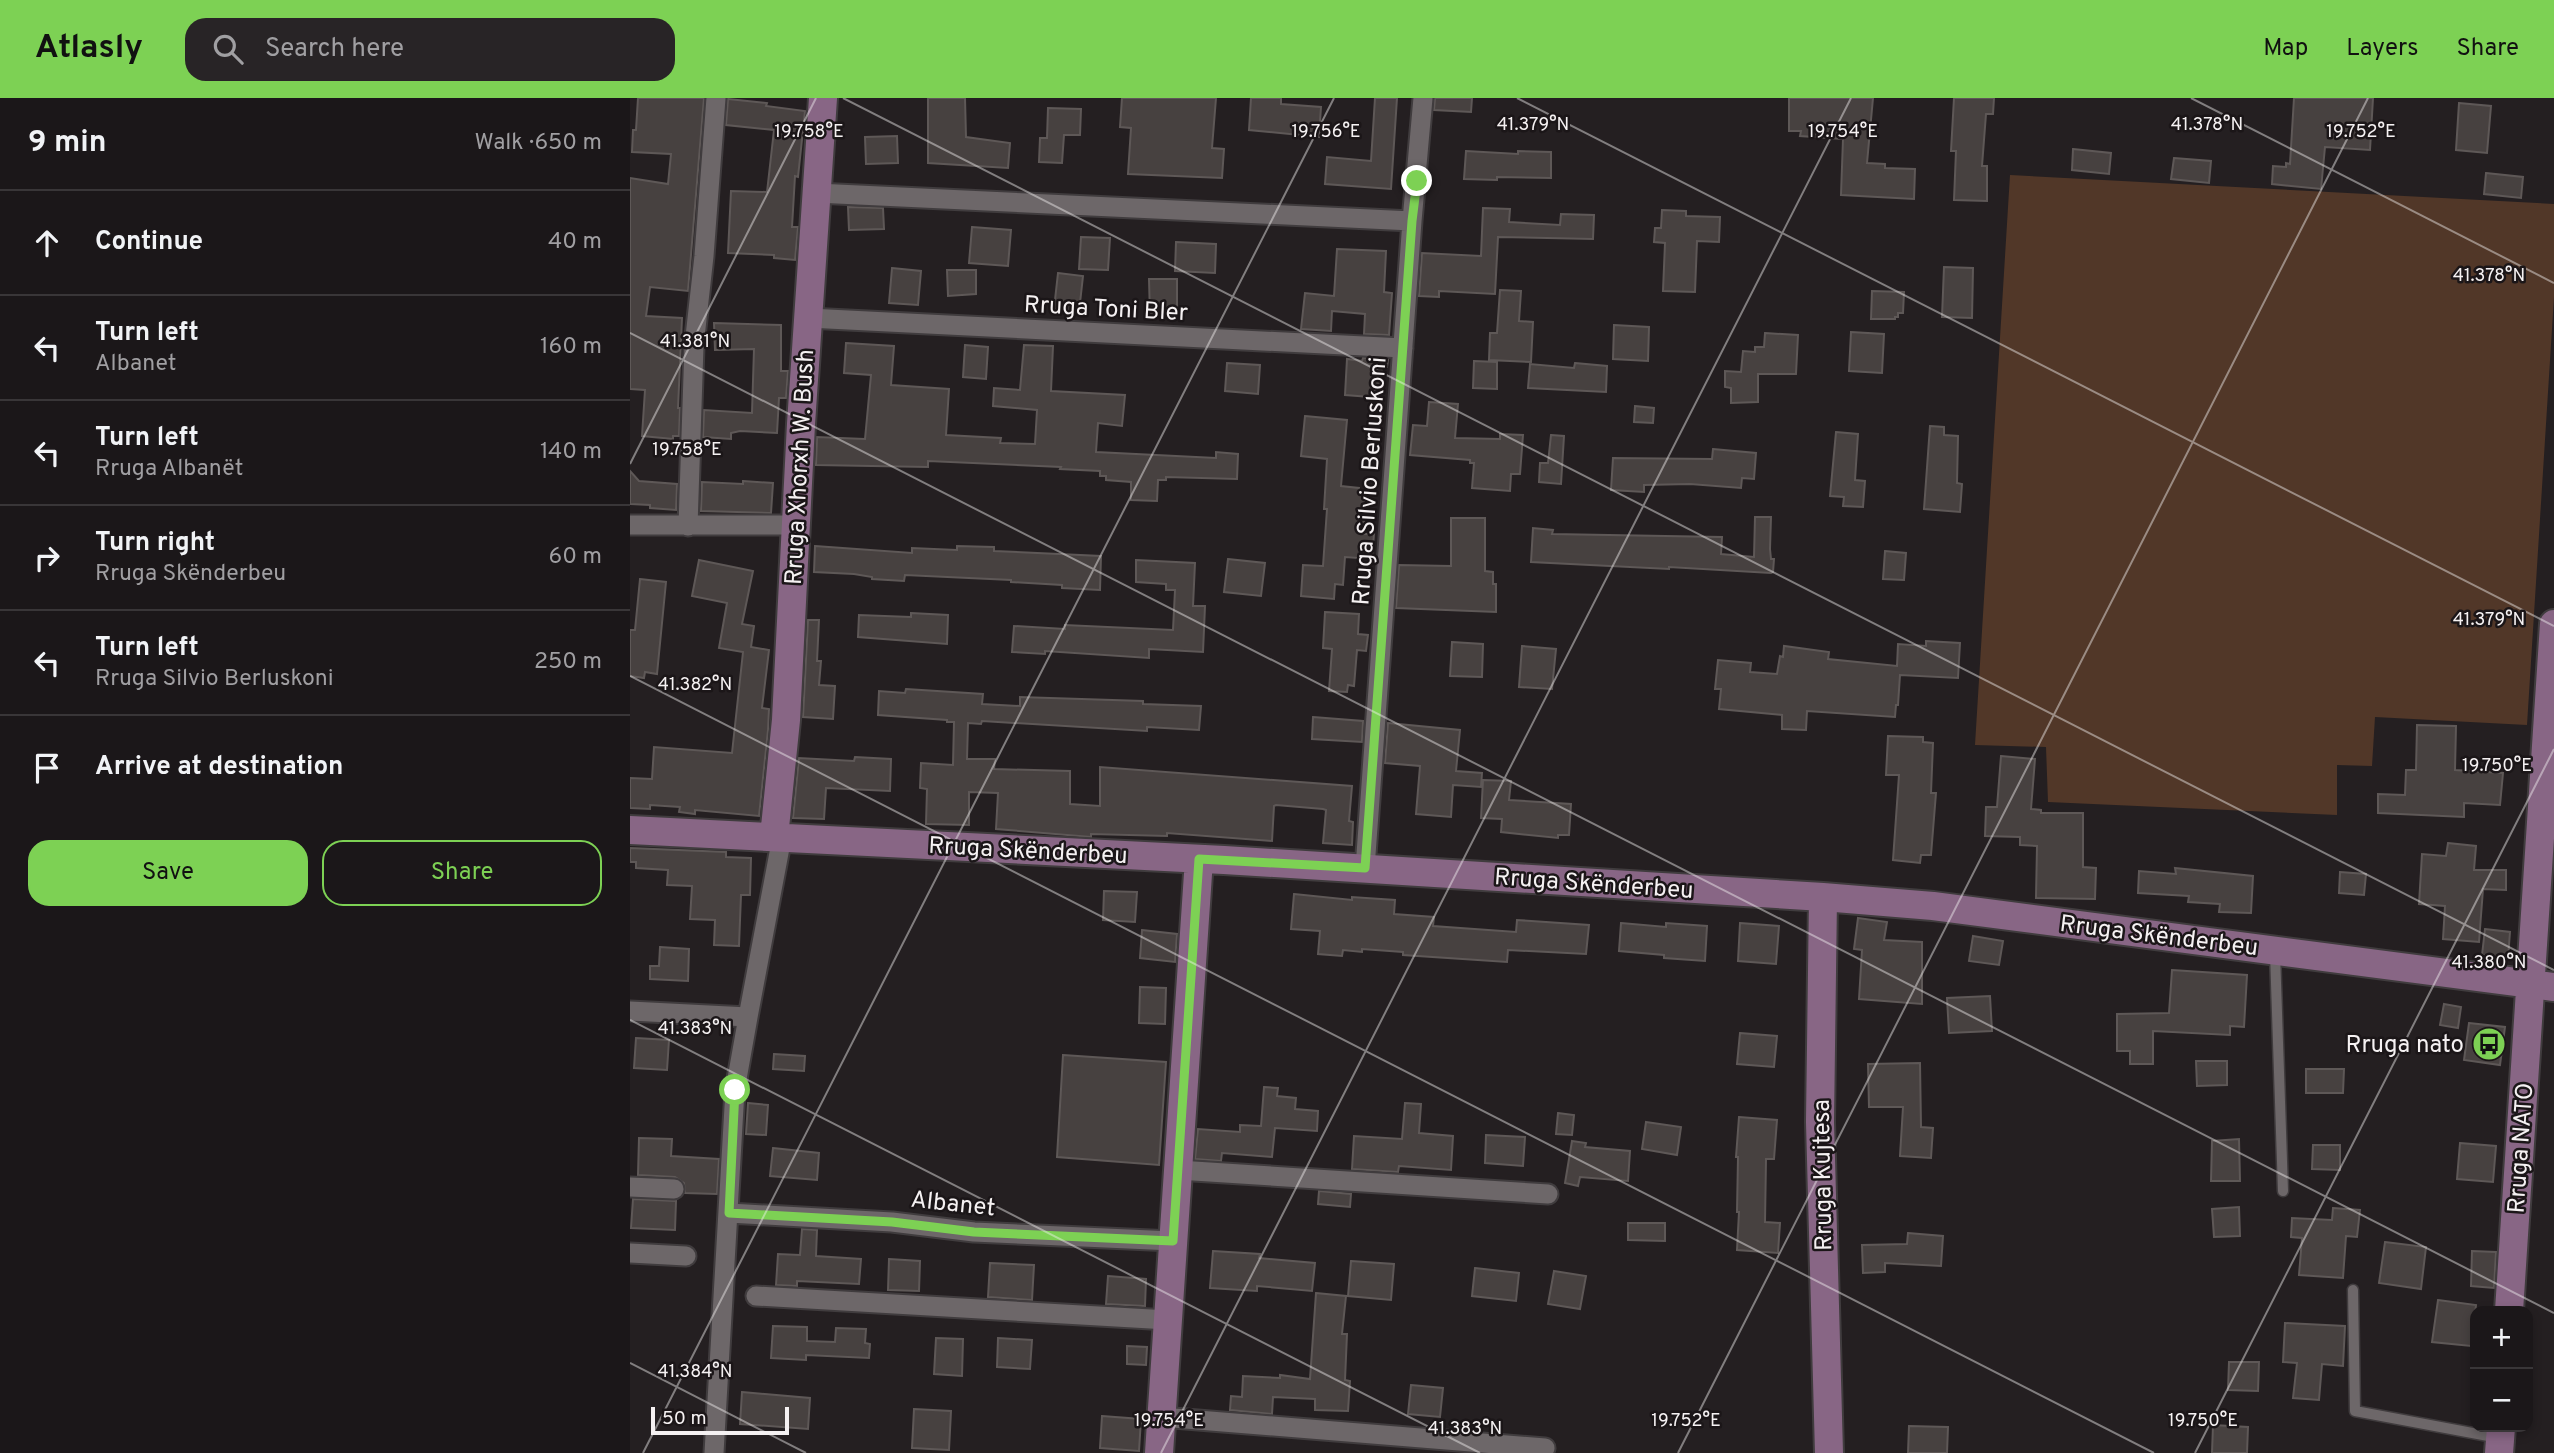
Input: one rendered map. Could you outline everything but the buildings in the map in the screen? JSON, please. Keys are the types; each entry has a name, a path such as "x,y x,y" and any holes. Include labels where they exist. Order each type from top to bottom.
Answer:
{"main road":[{"name":"Rruga Xhorxh W. Bush","path":"778,837 823,98"},
{"name":"Rruga NATO","path":"2510,1306 2543,986 2554,624"},
{"name":"Rruga Skënderbeu","path":"630,831 1365,868 1823,897 1933,906 2543,986"},
{"path":"1159,1453 1199,859"},
{"name":"Rruga Kujtesa","path":"1823,897 1820,1122 1829,1453"}],"street":[{"path":"688,526 694,346 716,98"},
{"name":"Rruga Silvio Berluskoni","path":"1365,868 1423,98"},
{"path":"816,193 1412,221"},
{"name":"Rruga Toni Bler","path":"808,318 1403,348"},
{"path":"630,525 795,525"},
{"path":"714,1453 735,1090 778,837"},
{"path":"630,1011 748,1017"},
{"path":"1178,1170 1548,1194"},
{"path":"630,1187 674,1189"},
{"name":"Albanet","path":"729,1213 892,1222 974,1232 1173,1241"},
{"path":"630,1253 686,1256"},
{"path":"756,1296 1168,1320"},
{"path":"1161,1417 1545,1448"}],"lane":[{"path":"2275,949 2283,1191"},
{"path":"2353,1290 2356,1410 2500,1439"}],"shaded area":[{"path":"2010,175 2554,204 2554,297 2527,725 2375,717 2372,766 2337,765 2337,815 2048,802 2046,747 1975,745"}],"place":[{"name":"Rruga nato","path":"2489,1044"}],"route":[{"path":"735,1090 729,1213 892,1222 974,1232 1173,1241 1199,859 1365,868 1417,181"}]}
